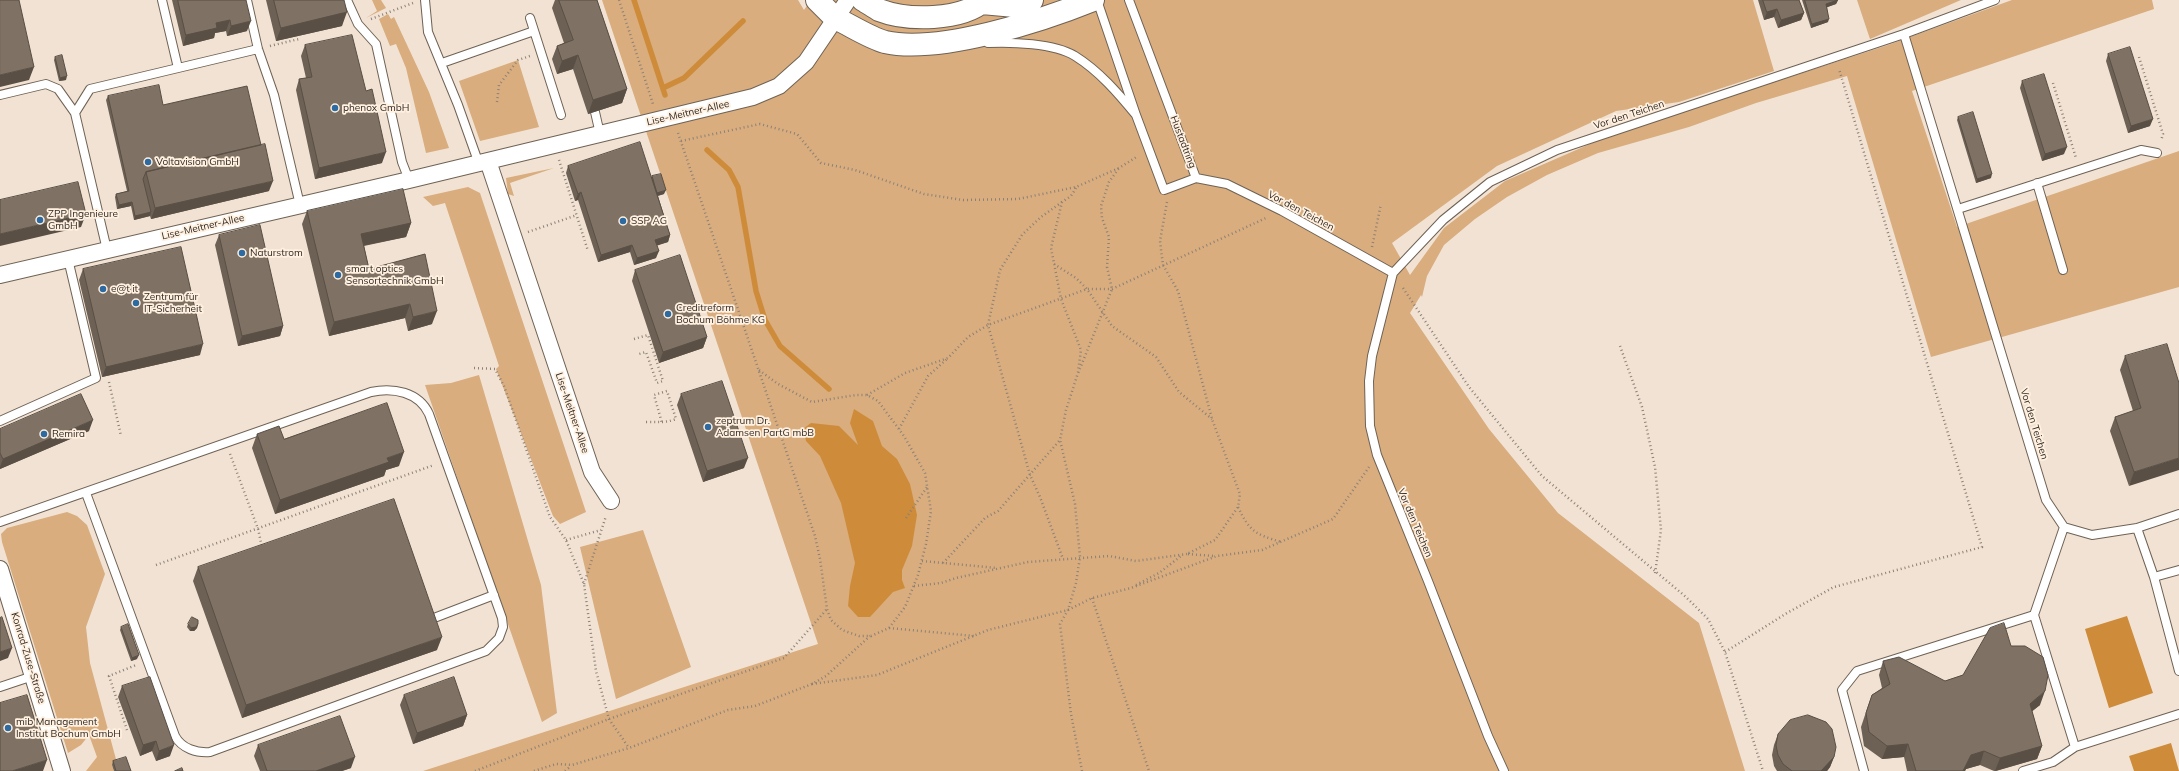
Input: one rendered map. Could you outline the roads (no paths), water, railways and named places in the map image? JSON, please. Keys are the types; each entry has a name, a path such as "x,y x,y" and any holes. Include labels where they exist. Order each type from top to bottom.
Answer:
{"main road":[{"path":"817,0 835,18 884,42 925,45 956,40 1035,20 1093,0"},
{"path":"863,0 879,10 908,16 934,16 961,13 983,1 1015,6 1032,0"}],"street":[{"name":"Lise-Meitner-Allee","path":"0,275 409,180 753,97 779,86 806,62 848,0"},
{"name":"Lise-Meitner-Allee","path":"484,162 512,237 592,472 611,501"},
{"name":"Konrad-Zuse-Straße","path":"0,569 62,771"}],"lane":[{"path":"162,0 178,68"},
{"path":"247,0 258,49 274,95 300,205"},
{"path":"347,0 358,24 376,44 402,162 409,180"},
{"name":"Lise-Meitner-Allee","path":"425,0 428,32 484,162"},
{"path":"1097,0 1136,115"},
{"name":"Hustadtring","path":"1129,0 1196,178 1167,189 1136,115"},
{"name":"Vor den Teichen","path":"1504,771 1488,736 1377,455 1370,426 1370,381 1372,356 1392,273 1443,220 1490,182 1556,150 1904,34 1992,1"},
{"path":"530,18 562,114"},
{"path":"442,63 534,31"},
{"name":"Vor den Teichen","path":"1904,34 2046,500 2064,527"},
{"path":"925,45 993,43 1035,44 1073,55 1096,71 1136,115"},
{"path":"75,114 90,89 258,49"},
{"path":"0,95 46,84 58,90 75,114 107,250"},
{"path":"595,112 600,134"},
{"path":"1958,209 2141,150 2157,153"},
{"name":"Vor den Teichen","path":"1196,178 1227,184 1282,211 1392,273"},
{"path":"2037,183 2063,270"},
{"path":"0,421 96,378 68,258"},
{"path":"0,522 371,392 388,390 408,394 426,407 494,595 503,627 499,638 486,651 210,752 196,752 178,742 146,662 86,493"},
{"path":"2075,747 2034,615 2064,527 2092,534 2137,528 2179,514"},
{"path":"2137,528 2154,578 2179,671"},
{"path":"2154,578 2179,570"},
{"path":"434,618 494,595"},
{"path":"1864,771 1842,690 1857,671 2034,615"},
{"path":"0,687 33,676"},
{"path":"2023,771 2052,762 2075,747 2179,714"}],"waterway":[{"path":"634,0 665,95"},
{"path":"663,88 684,78 743,21"},
{"path":"707,150 729,170 738,187 756,291 765,320 780,346 829,389"}],"place":[{"name":"phenox GmbH","path":"335,108"},
{"name":"Voltavision GmbH","path":"148,162"},
{"name":"ZPP Ingenieure GmbH","path":"40,220"},
{"name":"SSP AG","path":"623,221"},
{"name":"Naturstrom","path":"242,253"},
{"name":"smart optics Sensortechnik GmbH","path":"338,275"},
{"name":"e@t it","path":"103,289"},
{"name":"Zentrum für IT-Sicherheit","path":"136,303"},
{"name":"Creditreform Bochum Böhme KG","path":"668,314"},
{"name":"zeptrum Dr. Adamsen PartG mbB","path":"708,427"},
{"name":"Remira","path":"44,434"},
{"name":"mib Management Institut Bochum GmbH","path":"8,728"}]}
